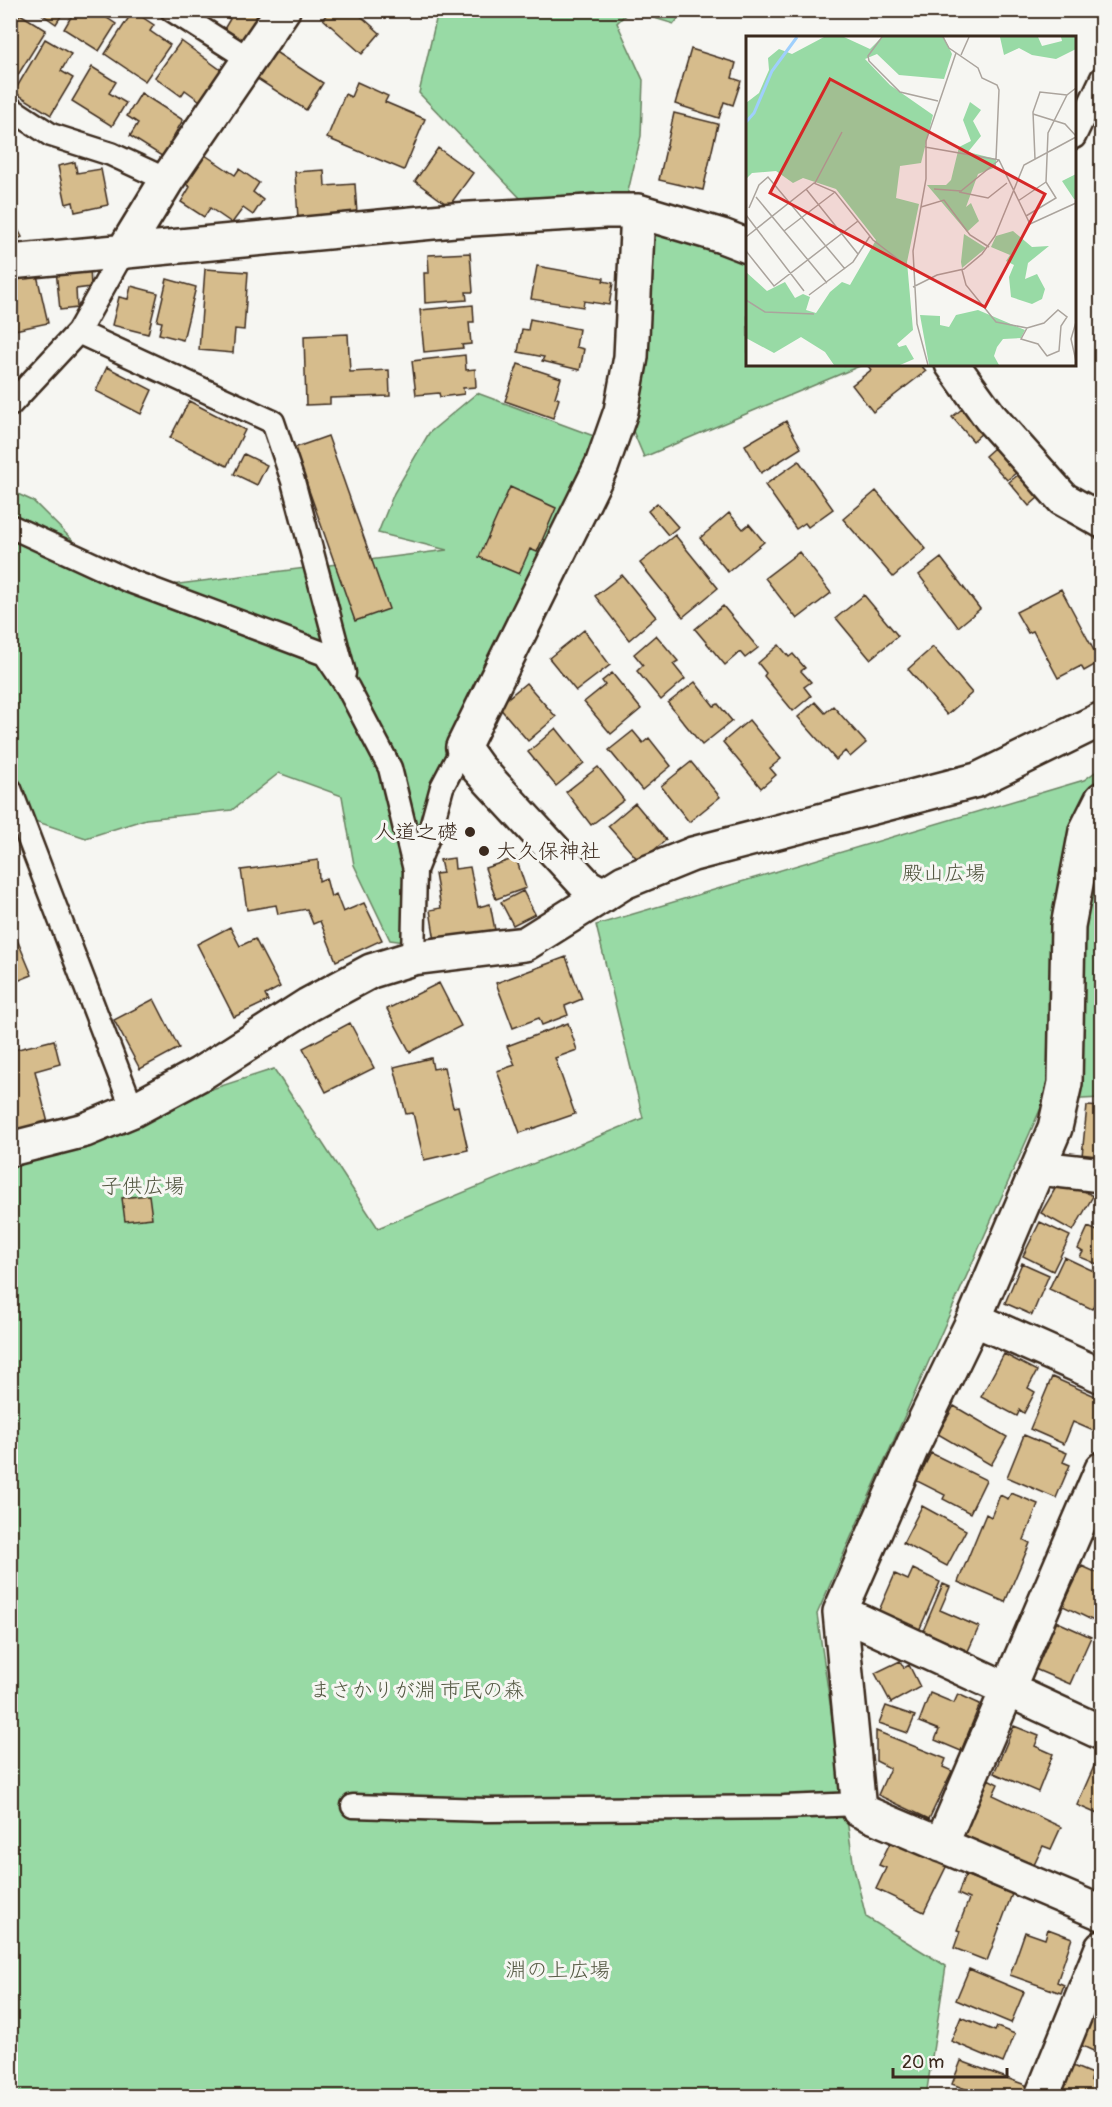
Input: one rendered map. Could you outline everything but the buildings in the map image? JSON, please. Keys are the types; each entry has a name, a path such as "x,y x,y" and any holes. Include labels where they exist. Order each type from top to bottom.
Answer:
{"street":[{"path":"123,252 167,180 282,10"},
{"path":"604,896 587,886 478,768 463,747 602,465 621,411 631,357 638,211"},
{"path":"10,262 477,218 638,211 722,236 746,246"},
{"path":"953,366 990,417 1063,500 1101,521"},
{"path":"10,1149 85,1130 134,1110 200,1074 308,1005 371,971 413,958 525,944 624,882 693,854 977,780 1101,719"},
{"path":"1101,799 1086,831 1068,926 1065,1083 1055,1128 974,1319 913,1445 840,1612 859,1810 1101,1913"},
{"path":"1039,1167 1101,1175"},
{"path":"974,1319 1101,1376"},
{"path":"941,1845 1101,1469"},
{"path":"840,1612 1101,1733"},
{"path":"1042,2097 1101,1948"}],"lane":[{"path":"172,10 249,59"},
{"path":"1076,133 1101,78"},
{"path":"10,108 51,135 111,154 167,180"},
{"path":"10,405 78,332 123,252"},
{"path":"78,332 273,422 293,481 348,688"},
{"path":"10,526 127,580 325,654 348,688 390,768 415,870 413,958"},
{"path":"415,870 429,835 442,787 463,747"},
{"path":"10,789 134,1110"},
{"path":"353,1806 486,1810 784,1807 858,1804"}],"green space":[{"path":"438,11 629,11 617,23 643,80 641,136 627,196 591,193 524,202 419,93"},
{"path":"631,11 684,11 674,24"},
{"path":"654,231 746,256 746,366 860,366 644,457 630,424"},
{"path":"477,393 610,442 415,870 413,943 390,940 354,865 342,796 279,773 232,810 146,819 86,838 35,821 11,841 11,491 33,501 124,591 447,550 378,533 394,493 429,433"},
{"name":"まさかりが淵 市民の森","path":"1101,768 1101,1098 1044,1101 817,1614 854,1868 866,1917 946,1966 926,2096 11,2096 11,1149 85,1130 274,1069 378,1228 643,1118 596,925 1084,780"}],"place":[{"name":"人道之礎","path":"470,832"},
{"name":"大久保神社","path":"484,851"}],"park label":[{"name":"殿山広場","path":"944,873"},
{"name":"子供広場","path":"143,1186"},
{"name":"淵の上広場","path":"558,1970"}]}
